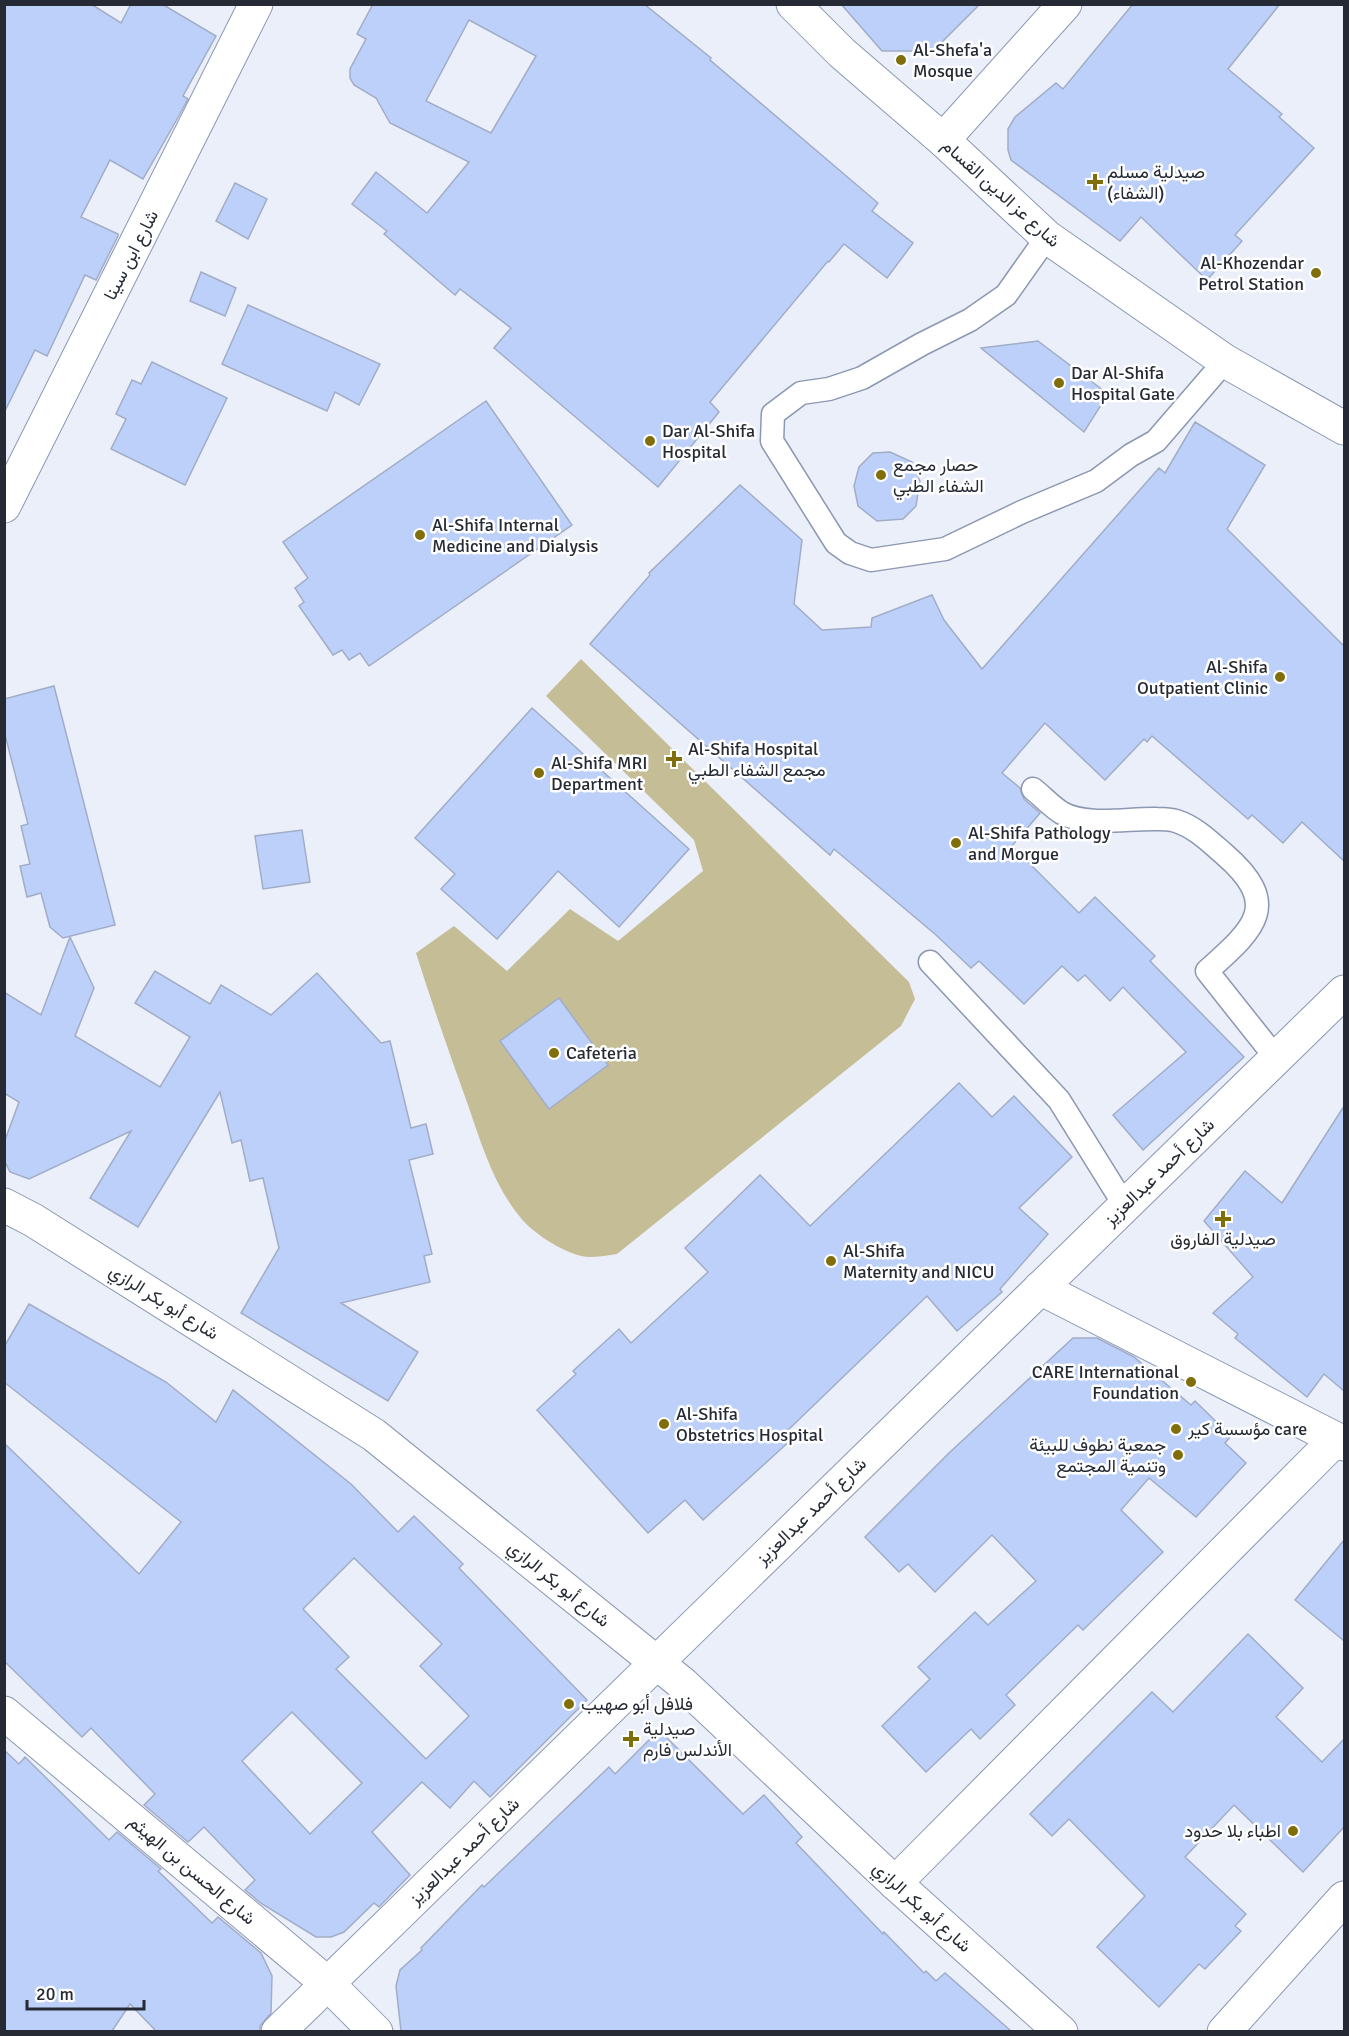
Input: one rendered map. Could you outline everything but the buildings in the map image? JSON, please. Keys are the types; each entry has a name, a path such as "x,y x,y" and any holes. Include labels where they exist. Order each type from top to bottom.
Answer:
{"street":[{"name":"شارع ابن سينا","path":"4,506 45,429 256,4"},
{"name":"شارع عز الدين القسام","path":"793,4 842,53 943,140 1047,237 1225,362 1344,428"},
{"path":"943,140 1065,4"},
{"name":"شارع أحمد عبدالعزيز","path":"278,2031 1276,1058 1343,996"},
{"name":"شارع أبو بكر الرازي","path":"4,1205 33,1220 374,1435 683,1684 895,1883 1060,2031"},
{"path":"895,1883 1340,1441 1040,1288"},
{"name":"شارع الحسن بن الهيثم","path":"4,1713 328,1984 376,2031"},
{"path":"1224,2031 1344,1898"}],"lane":[{"path":"1047,237 1006,294 970,320 862,378 829,389 801,393 773,414 772,441 836,543 850,553 872,560 945,549 1096,481 1156,441 1225,362"},
{"path":"1034,789 1062,813 1094,821 1135,818 1174,820 1197,830 1238,866 1255,889 1257,909 1252,926 1238,943 1208,970 1276,1058"},
{"path":"930,962 1059,1100 1125,1206"}],"shaded area":[{"path":"581,659 909,982 915,999 901,1026 617,1254 590,1257 562,1249 542,1237 520,1217 503,1192 483,1149 416,953 454,926 507,971 570,909 618,941 703,871 694,840 546,696"}],"place":[{"name":"Al-Shefa'a Mosque","path":"901,60"},
{"name":"صيدلية مسلم (الشفاء)","path":"1095,182"},
{"name":"Al-Khozendar Petrol Station","path":"1316,273"},
{"name":"Dar Al-Shifa Hospital Gate","path":"1059,383"},
{"name":"Dar Al-Shifa Hospital","path":"650,441"},
{"name":"حصار مجمع الشفاء الطبي","path":"881,475"},
{"name":"Al-Shifa Internal Medicine and Dialysis","path":"420,535"},
{"name":"Al-Shifa Outpatient Clinic","path":"1280,677"},
{"name":"Al-Shifa Hospital مجمع الشفاء الطبي","path":"674,759"},
{"name":"Al-Shifa MRI Department","path":"539,773"},
{"name":"Al-Shifa Pathology and Morgue","path":"956,843"},
{"name":"Cafeteria","path":"554,1053"},
{"name":"صيدلية الفاروق","path":"1223,1219"},
{"name":"Al-Shifa Maternity and NICU","path":"831,1261"},
{"name":"CARE International Foundation","path":"1191,1382"},
{"name":"Al-Shifa Obstetrics Hospital","path":"664,1424"},
{"name":"مؤسسة كير care","path":"1176,1429"},
{"name":"جمعية نطوف للبيئة وتنمية المجتمع","path":"1178,1455"},
{"name":"فلافل أبو صهيب","path":"569,1704"},
{"name":"صيدلية الأندلس فارم","path":"631,1739"},
{"name":"اطباء بلا حدود","path":"1293,1831"}]}
